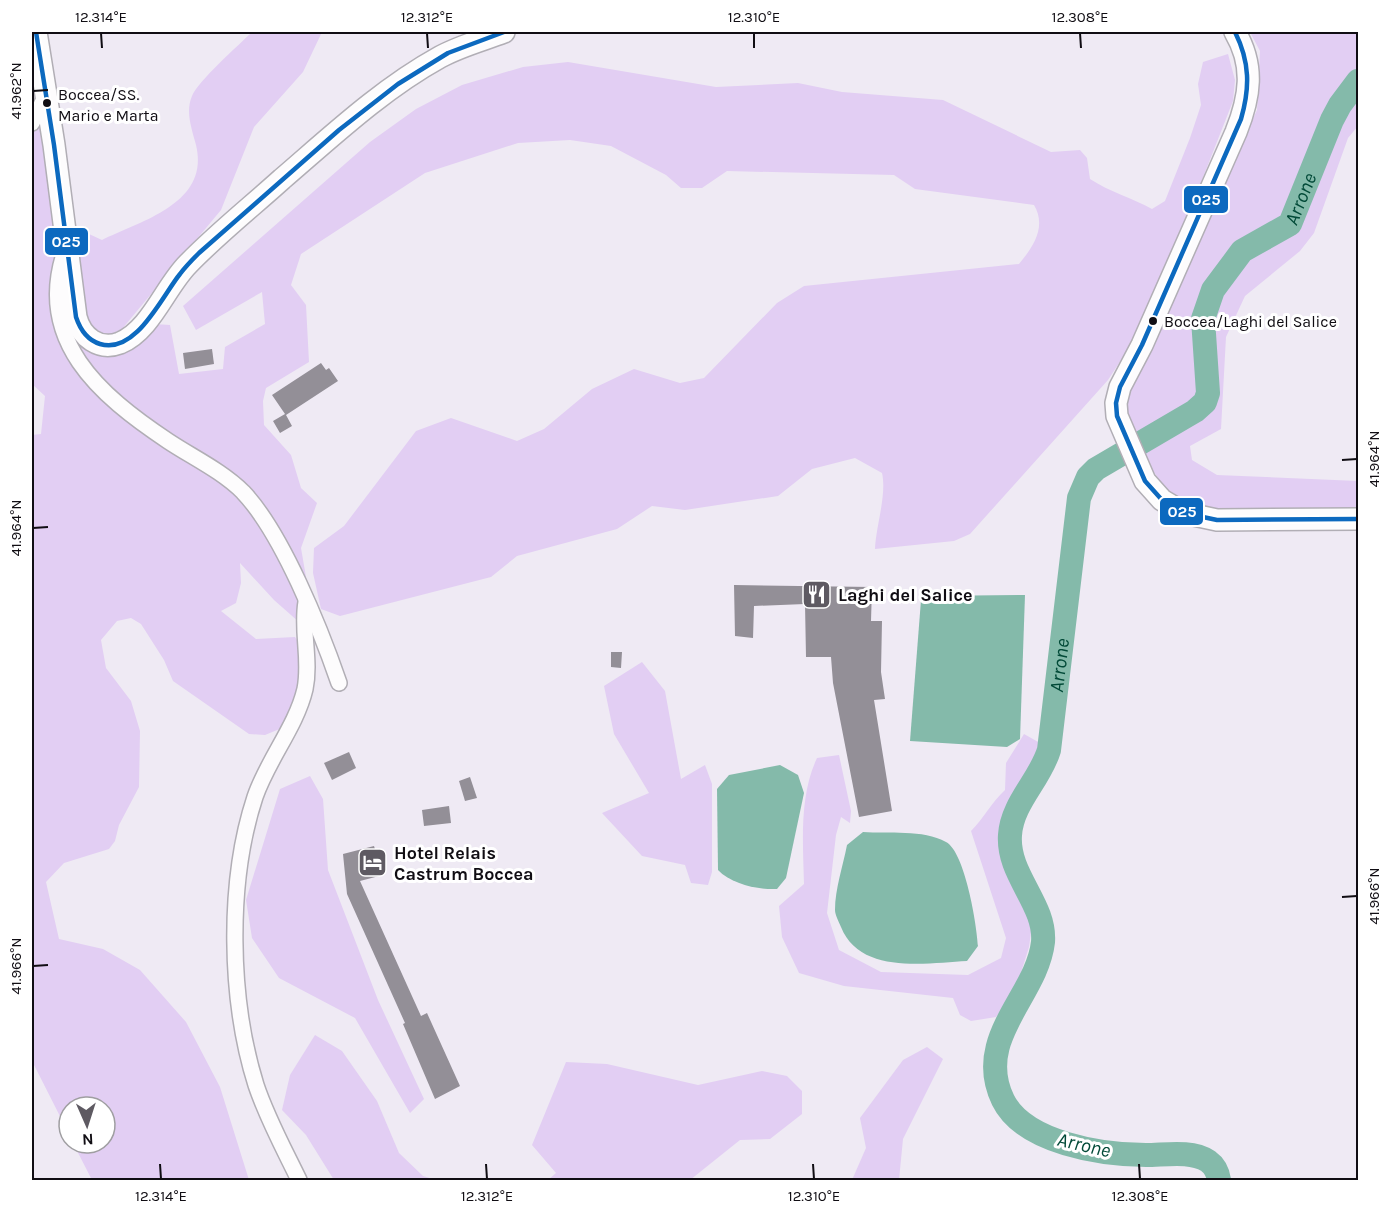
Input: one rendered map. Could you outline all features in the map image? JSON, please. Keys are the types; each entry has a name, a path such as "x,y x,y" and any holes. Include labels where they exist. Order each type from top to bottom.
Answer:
{"street":[{"path":"36,32 54,145 71,292 80,328 97,344 118,344 140,328 186,265 313,152 405,78 442,56 504,32"},
{"path":"1235,32 1248,63 1247,101 1233,140 1142,345 1120,387 1116,403 1118,416 1142,476 1166,503 1184,513 1199,518 1293,521 1359,519"},
{"path":"32,123 45,97"},
{"path":"66,248 57,273 57,310 63,331 74,354 104,391 128,411 243,493 274,538 306,603 339,682"},
{"path":"299,1180 273,1128 256,1085 236,978 234,920 242,857 255,799 305,689 304,616 306,603"}],"shaded area":[{"path":"252,32 322,32 303,72 254,127 221,210 122,329 109,335 94,331 80,310 77,250 89,234 102,240 170,207 183,195 193,182 198,165 189,114 192,96 210,73"},
{"path":"1250,32 1358,32 1358,126 1348,138 1314,233 1300,251 1245,296 1226,337 1221,429 1190,446 1192,460 1217,475 1358,481 1358,513 1205,513 1169,494 1147,462 1127,411 1125,392 1257,110 1260,51"},
{"path":"1228,54 1235,80 1233,101 1180,236 1127,351 1108,380 970,534 954,541 875,549 883,491 882,473 855,458 812,469 778,496 685,510 652,506 617,529 517,556 491,577 340,616 321,609 313,573 314,548 344,526 416,431 451,418 517,441 544,429 592,389 634,369 680,383 704,378 777,303 804,286 1019,264 1033,244 1039,229 1038,213 1034,205 915,189 894,175 727,171 702,188 681,188 666,175 611,146 570,140 518,143 425,173 301,254 291,285 306,305 309,362 266,388 263,401 264,425 291,455 301,488 317,503 301,548 306,577 301,581 259,509 115,397 74,350 73,335 86,342 154,324 170,325 179,374 223,369 225,347 265,324 262,292 196,330 183,306 370,142 416,109 462,85 523,67 568,62 716,87 798,83 842,92 943,100 1051,152 1080,150 1087,158 1090,179 1152,209 1165,201 1190,138 1201,105 1198,84 1203,62"},
{"path":"40,120 48,151 56,250 51,282 54,326 68,356 90,387 130,419 212,475 250,507 294,583 308,630 274,600 240,563 241,583 236,603 221,611 256,639 295,637 307,655 297,707 282,728 265,735 249,734 173,681 164,660 141,624 131,618 117,621 101,640 106,668 131,701 140,731 139,787 119,825 115,841 109,849 64,863 46,882 59,939 103,949 140,970 186,1022 220,1087 249,1180 92,1180 79,1155 117,1155 117,1095 57,1095 57,1110 32,1061 34,666 32,659 32,435 41,434 45,396 32,384 32,135"},
{"path":"1025,595 1020,739 1007,747 910,741 921,600 926,596"},
{"path":"642,662 665,691 681,779 705,765 712,784 712,872 708,885 691,883 685,865 642,856 602,813 649,793 614,734 604,686"},
{"path":"1024,734 1040,743 1036,766 1012,807 1002,845 1033,919 1029,947 1015,992 996,1017 971,1021 960,1015 953,998 844,986 799,973 782,937 779,906 804,884 805,804 811,773 817,758 839,755 851,811 850,823 841,817 836,835 827,913 839,950 881,972 968,975 1001,958 1006,938 971,831 1005,790 1006,763"},
{"path":"780,765 798,775 804,793 786,878 777,889 745,885 730,879 718,870 717,789 729,775"},
{"path":"310,776 323,799 328,870 378,1000 424,1099 410,1113 355,1018 279,978 252,938 246,900 280,789"},
{"path":"863,832 927,835 946,842 953,848 969,890 977,936 978,946 967,961 896,963 863,953 850,942 836,916 835,902 847,845"},
{"path":"315,1035 342,1051 377,1101 399,1153 423,1176 436,1180 334,1180 306,1135 282,1110 290,1075"},
{"path":"927,1047 943,1059 903,1139 899,1180 852,1180 866,1148 860,1118 903,1060"},
{"path":"566,1062 607,1064 698,1085 762,1071 787,1076 802,1091 802,1114 770,1139 740,1140 690,1180 548,1180 556,1173 532,1145"}],"building":[{"path":"212,349 214,364 185,369 183,353"},
{"path":"321,363 326,370 329,368 338,381 286,415 292,426 280,433 273,421 285,414 272,395"},
{"path":"734,585 872,587 871,621 882,621 881,672 885,699 874,700 892,811 859,817 833,683 831,657 806,657 805,604 754,606 753,638 735,636"},
{"path":"611,652 622,652 621,668 611,667"},
{"path":"349,752 356,768 332,780 324,763"},
{"path":"470,777 477,798 465,801 459,781"},
{"path":"449,806 451,823 424,826 422,810"},
{"path":"374,846 383,875 360,881 421,1016 427,1013 460,1086 435,1099 403,1024 405,1023 347,894 343,854"}],"waterway":[{"name":"Arrone","path":"1219,1180 1216,1170 1210,1163 1194,1155 1128,1154 1066,1144 1028,1127 1013,1115 1003,1100 996,1078 996,1057 1001,1037 1030,981 1043,942 1039,915 1014,863 1010,835 1016,812 1049,750 1079,498 1088,477 1096,469 1195,411 1205,402 1208,393 1203,319 1213,290 1242,251 1290,224 1332,120 1358,81"}],"transit line":[{"name":"025","path":"36,32 54,145 76,317 82,330 91,340 100,344 113,345 125,341 147,321 182,271 199,253 339,130 398,84 448,53 504,32"},
{"name":"025","path":"1235,32 1244,54 1247,75 1246,97 1241,119 1142,345 1120,387 1116,403 1117,416 1145,481 1162,500 1184,513 1217,520 1358,519"}],"place":[{"name":"Boccea/SS. Mario e Marta","path":"47,103"},
{"name":"Boccea/Laghi del Salice","path":"1153,321"},
{"name":"Laghi del Salice","path":"817,595"},
{"name":"Hotel Relais Castrum Boccea","path":"373,863"}]}
